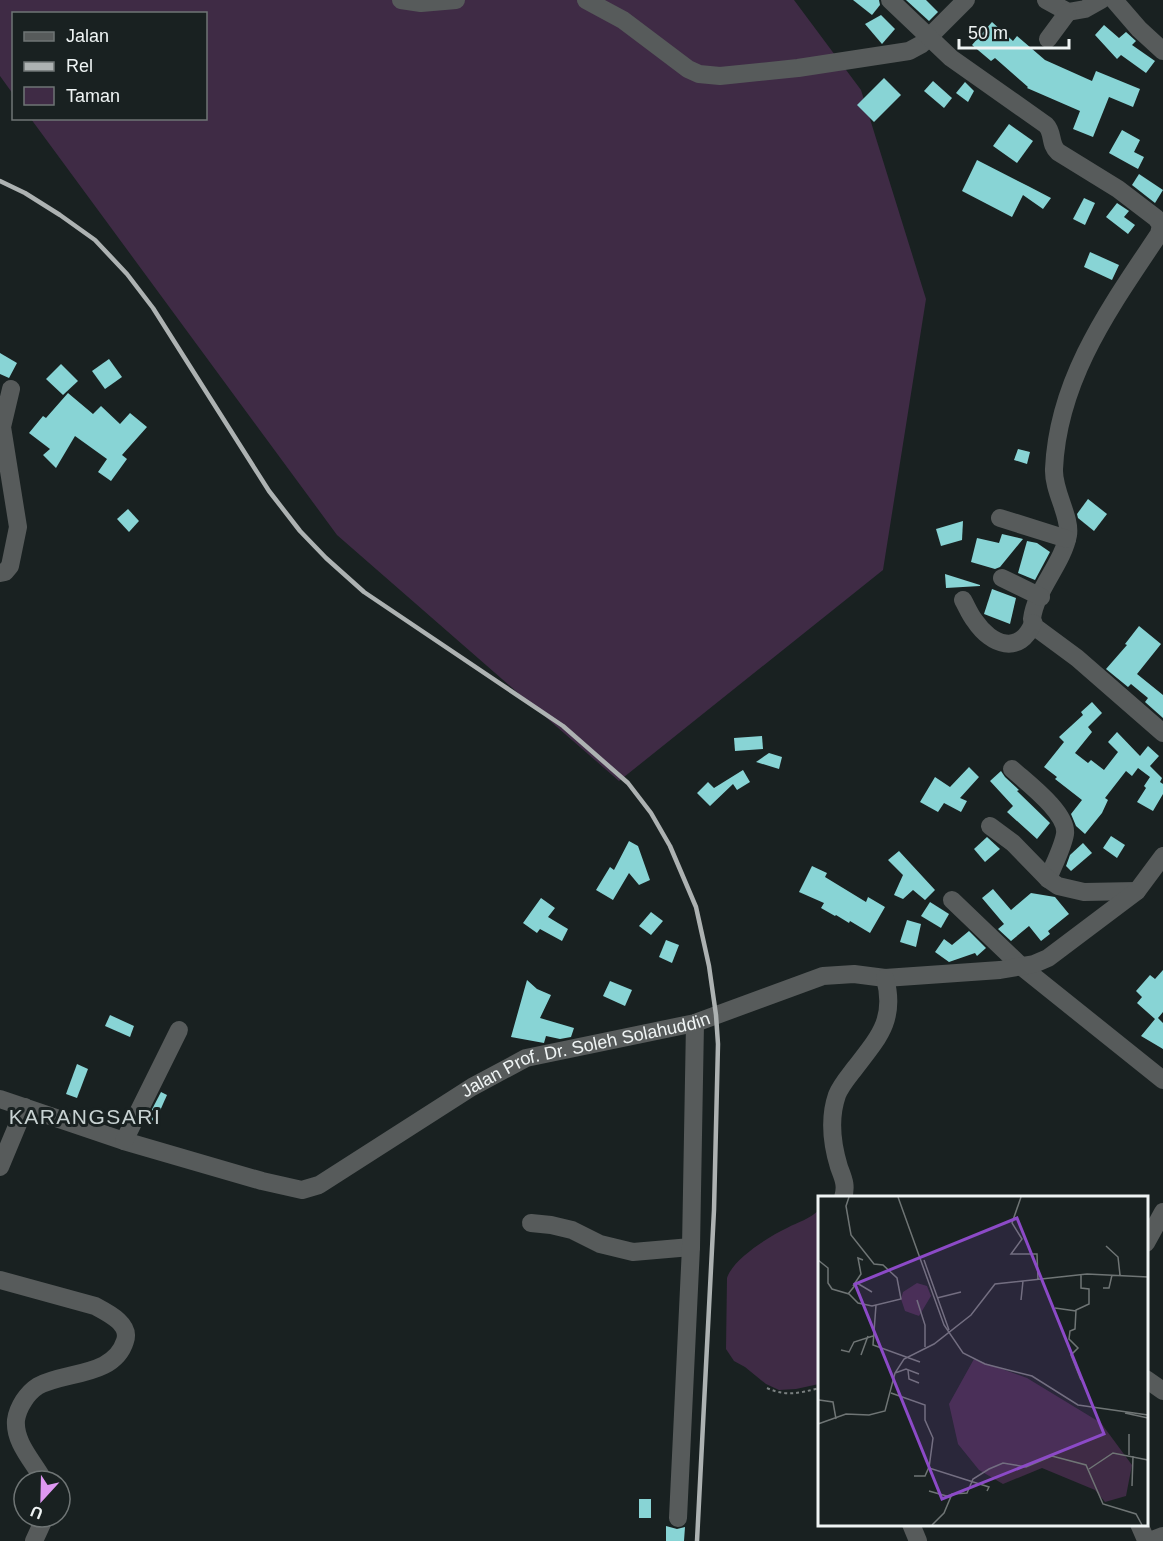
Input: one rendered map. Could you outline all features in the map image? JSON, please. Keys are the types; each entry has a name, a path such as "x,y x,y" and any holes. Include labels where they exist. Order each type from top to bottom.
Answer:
{"street":[{"path":"401,0 420,3 456,0"},
{"path":"586,0 623,20 688,69 709,76 798,68 901,53 917,48 930,38 966,0"},
{"path":"890,0 972,74 1046,125 1051,134 1052,144 1058,152 1118,189 1156,218 1162,228 1097,329 1066,399 1054,469 1056,488 1067,523 1067,539 1033,615 1029,634 1021,642 1013,644 999,642 976,623 963,600"},
{"path":"1046,0 1068,12 1085,9 1101,0"},
{"path":"1114,0 1139,29 1163,51"},
{"path":"1048,39 1068,12"},
{"path":"0,573 10,566 18,527 2,427 11,389"},
{"path":"1000,518 1067,539"},
{"path":"1002,578 1041,597"},
{"path":"1033,623 1163,733"},
{"path":"1012,769 1056,810 1064,823 1065,833 1048,879"},
{"path":"990,826 1013,843 1048,879 1058,886 1073,891 1137,891"},
{"name":"Jalan Prof. Dr. Soleh Solahuddin","path":"0,1099 124,1141 262,1181 302,1190 319,1185 472,1087 526,1058 695,1023 823,976 854,974 885,978 1000,970 1022,967 1048,958 1137,891 1163,856"},
{"path":"952,900 1022,967 1163,1080"},
{"path":"843,1196 846,1188 834,1146 833,1111 838,1094 886,1023 889,991 885,978"},
{"path":"678,1518 691,1246 695,1023"},
{"path":"124,1141 179,1030"},
{"path":"0,1167 25,1107"},
{"path":"1148,1239 1163,1212"},
{"path":"531,1223 572,1230 600,1244 633,1252 691,1246"},
{"path":"0,1280 95,1306 108,1313 124,1328 126,1337 117,1355 108,1363 94,1370 38,1386 25,1398 16,1419 19,1441 37,1469"},
{"path":"1148,1380 1163,1391"},
{"path":"912,1526 918,1541"},
{"path":"1140,1526 1146,1540 1150,1541 1163,1536"}],"path":[{"path":"767,1388 780,1394 797,1394 818,1388"}],"green space":[{"path":"0,0 794,0 861,90 926,299 883,570 619,781 337,535 32,120 207,120 207,12 12,12 12,93 0,76"},
{"path":"818,1211 818,1384 779,1390 766,1384 734,1361 726,1349 727,1278 736,1263 752,1249"}],"building":[{"path":"853,0 879,0 880,5 872,15"},
{"path":"906,0 926,0 938,12 929,21"},
{"path":"881,15 895,29 882,44 865,24"},
{"path":"992,22 1013,41 1017,36 1045,60 1092,81 1096,71 1140,89 1133,107 1109,97 1093,137 1073,129 1080,111 1027,88 995,58 991,61 972,45"},
{"path":"1104,25 1119,38 1126,32 1136,41 1132,45 1155,61 1146,73 1121,55 1117,59 1095,35"},
{"path":"884,78 901,95 874,122 857,105"},
{"path":"933,81 952,98 944,108 924,91"},
{"path":"965,82 974,91 968,102 956,93"},
{"path":"1009,124 1033,141 1017,163 993,146"},
{"path":"1122,130 1140,140 1134,152 1144,157 1138,169 1109,153"},
{"path":"977,160 1051,198 1043,209 1023,195 1012,217 962,191"},
{"path":"1139,174 1163,190 1155,203 1132,185"},
{"path":"1084,198 1095,203 1085,225 1073,219"},
{"path":"1117,203 1129,211 1124,217 1135,225 1128,234 1106,217"},
{"path":"1090,252 1119,265 1112,280 1084,267"},
{"path":"0,353 17,363 9,378 0,374"},
{"path":"109,359 122,377 105,389 92,371"},
{"path":"61,364 78,381 63,395 46,379"},
{"path":"68,393 93,414 101,406 120,424 130,413 147,427 122,455 127,459 111,481 98,472 107,459 75,436 56,468 43,455 50,449 29,433 43,416 46,418"},
{"path":"1018,449 1030,452 1027,464 1014,460"},
{"path":"1088,499 1107,514 1094,531 1078,518 1077,514"},
{"path":"128,509 139,521 129,532 117,519"},
{"path":"963,521 962,540 941,546 936,529"},
{"path":"1002,534 1023,539 1000,567 995,569 971,562 977,538 999,543"},
{"path":"1027,541 1037,543 1050,552 1035,580 1018,573"},
{"path":"945,574 980,585 980,586 946,588"},
{"path":"992,589 1016,598 1010,624 984,614"},
{"path":"1139,626 1161,644 1137,674 1163,695 1163,718 1145,702 1148,698 1131,684 1128,687 1106,669 1127,645 1125,644"},
{"path":"1092,702 1102,713 1088,727 1092,732 1075,753 1088,763 1091,760 1104,770 1118,752 1108,742 1117,732 1140,756 1148,746 1159,756 1150,766 1162,778 1160,782 1163,784 1163,794 1153,811 1137,802 1150,777 1138,768 1132,776 1126,771 1105,798 1108,800 1102,813 1085,834 1076,826 1071,814 1082,800 1055,779 1057,777 1044,767 1064,742 1059,737 1083,715 1081,712"},
{"path":"762,736 763,749 735,751 734,738"},
{"path":"769,753 782,757 779,769 756,762"},
{"path":"969,767 979,777 960,798 967,801 961,812 944,803 938,812 920,802 935,777 950,787"},
{"path":"743,770 750,782 737,790 733,784 710,806 697,793 708,782 714,788"},
{"path":"1001,771 1019,790 1017,791 1050,823 1037,839 1007,812 1013,806 990,781"},
{"path":"1111,836 1125,845 1117,858 1103,848"},
{"path":"987,837 1000,849 985,862 974,849"},
{"path":"629,841 638,846 650,880 639,885 629,873 613,900 596,890 610,867 614,870"},
{"path":"1083,843 1092,853 1071,871 1066,866 1070,855"},
{"path":"899,851 935,890 925,900 913,890 903,899 894,895 903,875 888,860"},
{"path":"812,866 827,873 825,877 866,902 868,897 885,907 870,933 821,908 824,903 799,892"},
{"path":"993,889 1011,910 1031,893 1055,897 1069,914 1048,931 1050,934 1041,941 1029,926 1011,941 998,929 1004,924 982,898"},
{"path":"541,898 555,908 548,917 568,929 562,941 540,929 537,933 523,923"},
{"path":"930,902 949,914 941,928 921,916"},
{"path":"651,912 663,921 651,935 639,926"},
{"path":"907,920 921,924 916,947 900,942"},
{"path":"969,931 986,948 977,956 975,953 949,962 935,952 944,939 952,945"},
{"path":"666,940 679,945 672,963 659,957"},
{"path":"1163,970 1163,1012 1158,1018 1163,1023 1163,1049 1141,1036 1155,1019 1137,1003 1142,997 1136,991 1150,975 1155,979"},
{"path":"527,980 537,989 551,995 540,1018 574,1028 571,1037 560,1039 546,1036 544,1043 511,1037"},
{"path":"610,981 632,990 625,1006 603,996"},
{"path":"110,1015 134,1026 130,1037 105,1026"},
{"path":"77,1064 88,1069 77,1098 66,1094"},
{"path":"161,1092 167,1095 155,1122 147,1119"},
{"path":"639,1499 651,1499 651,1518 639,1518"},
{"path":"666,1526 677,1529 685,1527 684,1541 666,1541"}],"railway":[{"path":"0,181 25,193 95,240 127,274 153,308 269,491 300,531 326,558 364,592 563,726 628,783 651,813 670,846 696,907 709,966 718,1044 714,1210 697,1541"}],"district":[{"name":"KARANGSARI","path":"85,1116"}]}
